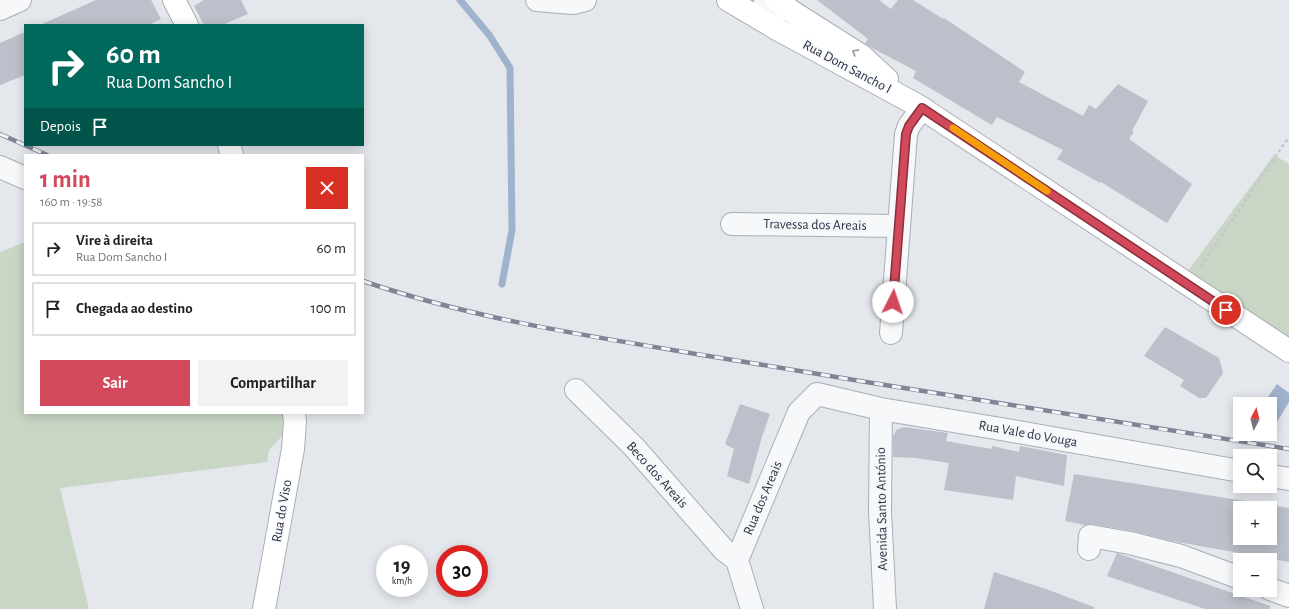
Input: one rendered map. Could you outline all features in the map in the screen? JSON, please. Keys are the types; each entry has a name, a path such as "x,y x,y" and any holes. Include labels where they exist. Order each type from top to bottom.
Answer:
{"main road":[{"path":"174,0 186,24"},
{"name":"Rua Dom Sancho I","path":"728,0 777,29 919,106 1289,351"},
{"name":"Rua Dom Sancho I","path":"787,4 862,56 919,106"},
{"name":"Rua do Viso","path":"264,609 293,449 294,414"}],"street":[{"path":"0,9 20,0"},
{"path":"537,0 573,3 585,0"},
{"path":"764,0 765,8 777,29"},
{"path":"891,333 906,134 919,106"},
{"path":"0,167 24,178"},
{"name":"Travessa dos Areais","path":"732,224 899,226"},
{"name":"Beco dos Areais","path":"576,390 634,447 724,550 737,560"},
{"name":"Rua dos Areais","path":"737,560 799,412 817,394"},
{"name":"Rua Vale do Vouga","path":"817,394 881,409 1233,470"},
{"name":"Avenida Santo António","path":"881,409 880,511 885,609"},
{"path":"1277,477 1289,479"},
{"path":"1089,549 1090,536 1130,543 1181,556 1233,575"},
{"path":"737,560 752,609"},
{"path":"1277,592 1289,596"}],"path":[{"path":"1189,285 1286,141 1289,140"}],"green space":[{"path":"1274,155 1289,164 1289,337 1187,272"},
{"path":"24,242 24,414 294,414 295,422 269,450 267,462 60,488 89,609 0,609 0,252"}],"water":[{"path":"1277,384 1289,393 1289,402 1277,422 1277,397 1268,397"}],"building":[{"path":"96,0 151,0 161,19 150,24 42,24"},
{"path":"204,0 241,0 248,14 224,24 203,24 194,6"},
{"path":"817,0 879,0 891,9 898,0 913,0 943,19 944,18 1025,72 1019,82 1083,116 1089,105 1096,109 1118,84 1148,101 1132,131 1134,132 1129,139 1192,184 1167,223 1101,182 1100,183 1057,159 1063,150 997,117 992,125 913,78 916,71 865,43 868,39"},
{"path":"24,32 24,75 0,85 0,43"},
{"path":"1165,327 1219,358 1223,373 1206,398 1199,398 1180,386 1184,380 1144,356"},
{"path":"740,404 770,414 749,484 727,476 734,449 725,444"},
{"path":"904,427 948,433 946,441 991,449 992,446 1019,452 1020,446 1067,455 1064,486 1016,476 1013,500 944,490 949,463 916,458 893,457 893,437 896,430"},
{"path":"1074,474 1245,501 1233,501 1233,545 1277,545 1277,506 1289,508 1289,562 1277,560 1277,553 1239,553 1172,541 1132,531 1092,524 1085,525 1065,521"},
{"path":"1117,553 1233,593 1233,597 1244,597 1270,606 1270,609 1205,609 1107,576"},
{"path":"994,572 1046,589 1094,607 1094,609 984,609"}],"waterway":[{"path":"460,0 490,36 510,68 512,230 502,284"}],"railway":[{"path":"0,134 24,145"},
{"path":"27,146 45,154"},
{"path":"364,281 454,308 593,337 802,372 1289,449"}],"slow traffic":[{"path":"953,128 1047,191"}],"route":[{"path":"893,302 906,134 909,126 922,108 1226,310"}]}
